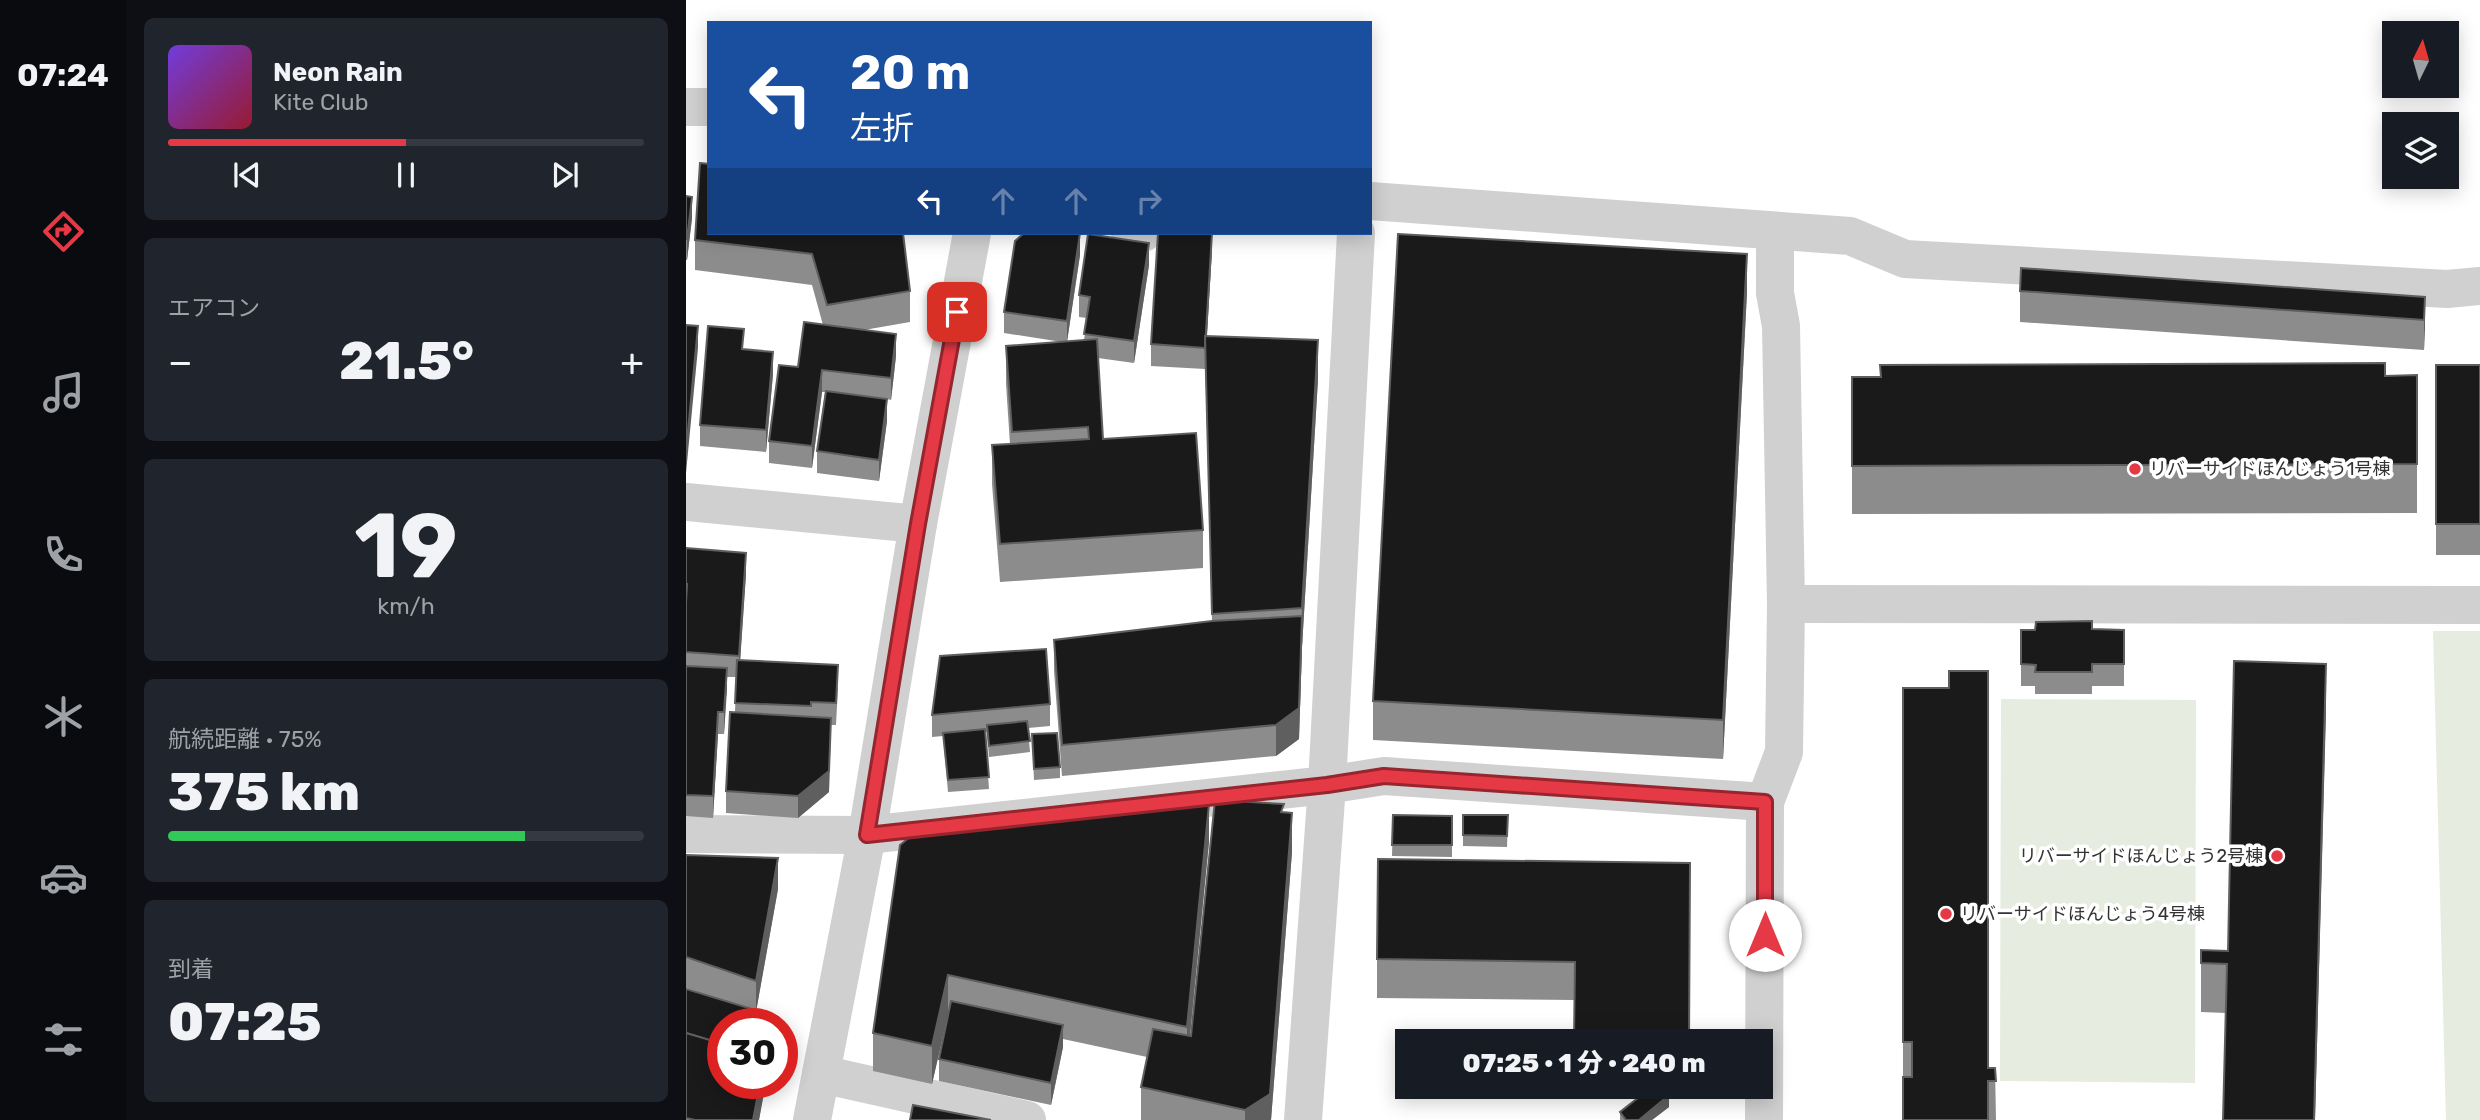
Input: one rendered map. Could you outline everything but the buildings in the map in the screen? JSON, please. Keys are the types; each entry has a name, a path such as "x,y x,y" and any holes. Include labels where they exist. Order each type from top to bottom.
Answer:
{"street":[{"path":"686,107 707,107"},
{"path":"1372,201 1850,236 1905,259 2447,289 2480,286"},
{"path":"1764,1120 1765,802 1784,752 1786,604 1781,326 1775,293 1775,231"},
{"path":"812,1120 867,835 918,524 972,235"},
{"path":"1303,1120 1327,785 1356,235"},
{"path":"686,502 918,524"},
{"path":"1786,604 2480,605"},
{"path":"686,834 867,835 1327,785 1384,776 1765,802"},
{"path":"821,1074 1027,1120"}],"shaded area":[{"path":"2433,631 2480,631 2480,1120 2446,1120"},
{"path":"2001,699 2196,700 2195,1083 2000,1081"}],"place":[{"name":"リバーサイドほんじょう1号棟","path":"2135,469"},
{"name":"リバーサイドほんじょう2号棟","path":"2277,856"},
{"name":"リバーサイドほんじょう4号棟","path":"1946,914"}],"route":[{"path":"957,312 918,524 867,835 1327,785 1384,776 1765,802 1765,935"}]}
